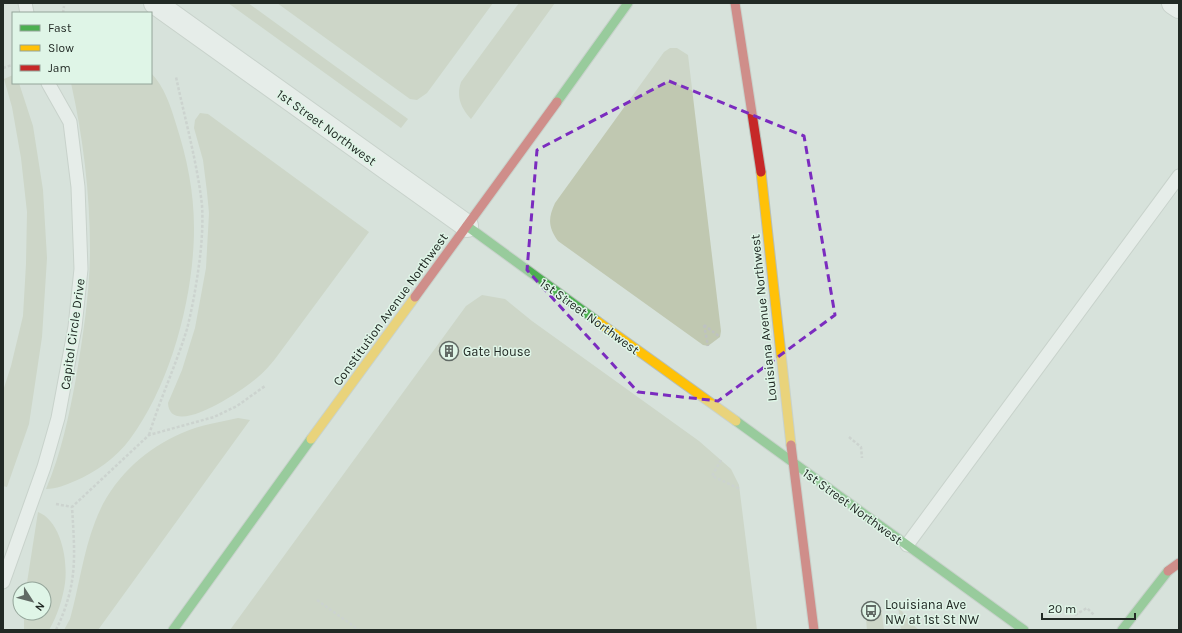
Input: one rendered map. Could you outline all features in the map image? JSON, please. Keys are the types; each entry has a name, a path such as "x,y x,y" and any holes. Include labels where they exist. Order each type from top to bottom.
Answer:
{"main road":[{"name":"Constitution Avenue Northwest","path":"173,630 628,3"},
{"name":"Louisiana Avenue Northwest","path":"735,3 761,175 783,386 814,630"},
{"name":"1st Street Northwest","path":"467,226 1024,630"},
{"path":"1122,630 1175,563"}],"street":[{"name":"1st Street Northwest","path":"155,3 467,226"},
{"path":"1173,3 1179,8"}],"lane":[{"name":"Capitol Circle Drive","path":"3,582 44,467 58,418 75,327 81,269 78,188 70,122 49,84"},
{"path":"907,545 1179,176"}],"path":[{"path":"63,12 64,6"},
{"path":"3,68 12,65"},
{"path":"149,435 187,328 196,286 202,242 202,206 195,164 176,77"},
{"path":"708,346 704,325 720,337"},
{"path":"56,630 64,613 74,577 75,558 72,507 149,435 214,417 237,406 265,386"},
{"path":"849,437 861,447 862,458"},
{"path":"722,460 712,476 740,489"},
{"path":"317,600 359,630"},
{"path":"1075,615 1087,608 1094,615"}],"highlighted area":[{"path":"669,81 804,136 835,315 718,401 638,392 527,270 537,150"}],"green space":[{"path":"228,3 248,3 408,119 401,128"},
{"path":"277,3 493,3 427,93 417,100 410,99"},
{"path":"519,3 555,3 471,119 460,102 459,93 461,82"},
{"path":"670,48 677,48 688,55 721,331 720,337 708,346 703,345 558,241 552,231 550,222 551,213 555,203 664,52"},
{"path":"152,74 156,78 172,111 189,175 194,215 193,254 185,310 177,338 168,366 145,417 130,439 105,464 75,481 46,489 64,435 76,378 84,330 89,281 89,207 79,124 71,84 152,84"},
{"path":"12,75 12,84 19,84 33,126 43,190 47,258 42,337 29,424 7,487 3,486 3,391 11,366 23,316 27,212 21,158 12,107 4,79"},
{"path":"200,113 208,114 369,232 275,359 262,373 251,383 225,400 194,414 181,417 172,413 168,403 182,370 195,328 206,268 209,213 203,160 194,128 195,120"},
{"path":"482,295 505,299 532,321 699,441 731,469 739,485 757,630 230,630 466,306"},
{"path":"238,418 250,420 98,630 64,630 70,619 87,546 95,522 109,493 119,480 141,458 168,440 196,428"},
{"path":"38,512 46,517 57,532 64,553 65,563 66,574 63,595 55,619 49,630 24,630 24,621 52,621 52,581 27,581"},
{"path":"898,606 911,623 919,630 901,630"},
{"path":"881,607 884,630 867,630 865,609"}],"traffic: fast":[{"path":"557,102 628,3"},
{"path":"467,226 597,321"},
{"path":"736,421 1024,630"},
{"path":"173,630 311,439"},
{"path":"1122,630 1168,571"}],"traffic: slow":[{"path":"761,172 791,445"},
{"path":"311,439 415,297"},
{"path":"597,321 736,421"}],"traffic: jam":[{"path":"735,3 761,172"},
{"path":"415,297 557,102"},
{"path":"791,445 814,630"},
{"path":"1168,571 1179,563"}],"place":[{"name":"Gate House","path":"449,351"},
{"name":"Louisiana Ave NW at 1st St NW","path":"871,611"}]}
